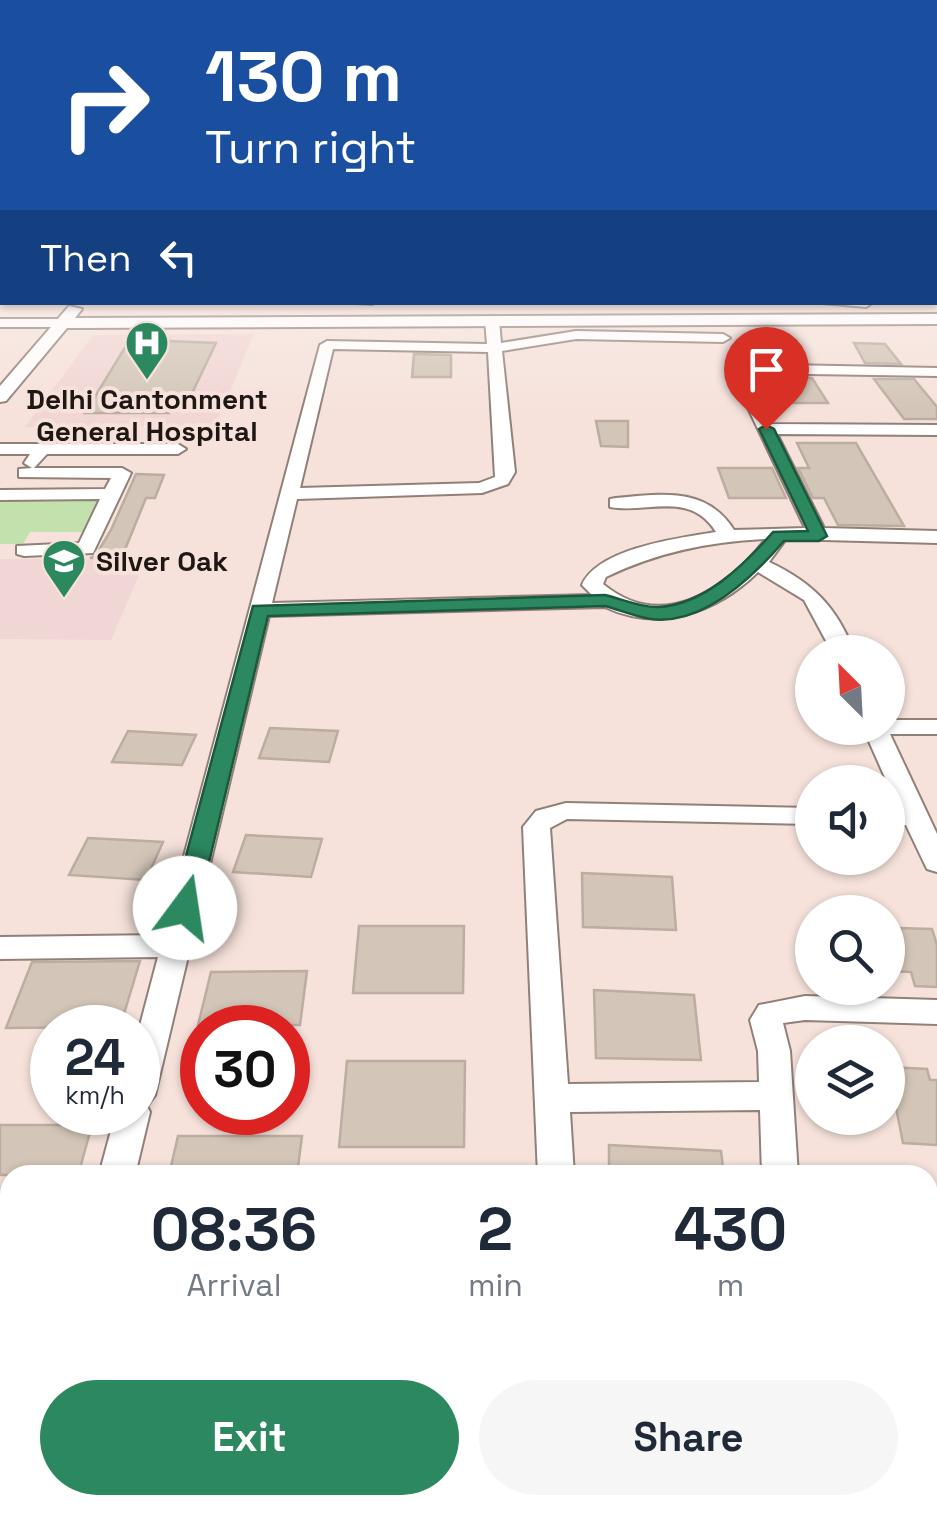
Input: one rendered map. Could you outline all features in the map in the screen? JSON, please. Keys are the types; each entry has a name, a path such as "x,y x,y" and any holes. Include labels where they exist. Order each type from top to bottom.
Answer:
{"street":[{"path":"0,397 77,305"},
{"path":"867,305 880,320"},
{"path":"0,323 937,319"},
{"path":"290,494 496,485 506,472 492,320"},
{"path":"714,321 819,536"},
{"path":"160,1007 327,346 496,348 576,336 722,338"},
{"path":"736,368 937,372"},
{"path":"766,429 937,430"},
{"path":"0,449 178,449"},
{"path":"5,495 42,449"},
{"path":"24,550 86,549 122,474 26,473"},
{"path":"5,495 112,494"},
{"path":"616,503 699,502 714,513 729,537"},
{"path":"260,610 605,600 634,610 671,614 710,599 756,563 779,536"},
{"path":"605,600 592,585 597,573 655,548 729,537 937,537"},
{"path":"756,563 812,593 824,607 836,635"},
{"path":"905,727 937,726"},
{"path":"555,1165 536,827 545,817 566,811 795,816"},
{"path":"905,822 937,864"},
{"path":"0,948 175,946"},
{"path":"779,1165 774,1052 766,1020 770,1013 805,1008 937,1012"},
{"path":"552,1098 775,1096"},
{"path":"120,1165 128,1135"}],"shaded area":[{"name":"Delhi Cantonment General Hospital","path":"254,334 215,427 25,427 93,335"},
{"name":"Silver Oak","path":"0,559 146,559 111,640 0,639"}],"green space":[{"path":"103,497 86,532 30,532 23,544 0,544 0,498"}],"building":[{"path":"143,340 216,343 185,408 171,408 169,413 85,413 127,344"},
{"path":"749,340 790,341 803,362 759,361"},
{"path":"854,343 885,344 901,364 865,363"},
{"path":"414,354 451,355 451,377 412,377"},
{"path":"767,377 812,378 828,403 773,403 761,381 769,381"},
{"path":"874,379 914,379 937,407 937,419 904,419"},
{"path":"596,421 628,421 628,447 601,446"},
{"path":"797,443 856,443 904,526 838,525 824,498 813,498 798,468 809,468"},
{"path":"718,468 772,468 786,498 729,498"},
{"path":"136,474 164,475 155,498 146,498 122,557 90,558 111,530"},
{"path":"270,728 338,731 329,762 259,758"},
{"path":"128,731 196,735 182,765 112,762"},
{"path":"246,835 322,839 311,877 233,872"},
{"path":"88,838 163,842 146,880 69,875"},
{"path":"582,873 672,877 676,930 583,927"},
{"path":"359,926 464,926 463,993 353,993"},
{"path":"905,928 932,929 937,945 937,987 915,986 911,972 905,972"},
{"path":"140,961 127,1005 30,1005 30,1028 6,1028 32,962"},
{"path":"307,971 303,1005 203,1005 211,972"},
{"path":"594,990 694,995 701,1060 596,1058"},
{"path":"347,1061 465,1061 464,1147 339,1147"},
{"path":"905,1068 927,1069 930,1080 937,1080 937,1145 903,1143"},
{"path":"0,1125 30,1125 30,1135 89,1135 81,1165 0,1165"},
{"path":"178,1136 302,1136 298,1165 171,1165"},
{"path":"609,1145 721,1151 723,1165 609,1165"}],"place":[{"name":"Delhi Cantonment General Hospital","path":"147,381"},
{"name":"Silver Oak","path":"64,599"}],"route":[{"path":"185,908 260,610 605,600 654,614 695,607 756,563 779,536 819,536 766,429"}]}
